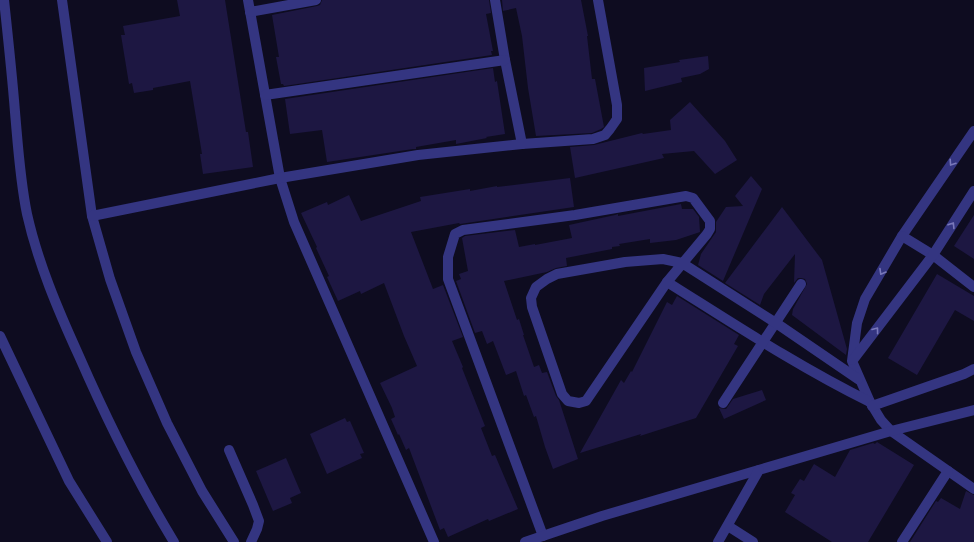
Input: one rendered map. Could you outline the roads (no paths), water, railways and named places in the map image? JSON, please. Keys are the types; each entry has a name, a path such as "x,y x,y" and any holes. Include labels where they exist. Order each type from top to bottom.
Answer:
{"street":[{"path":"4,0 22,180 27,214 36,247 59,313 93,388 130,462 174,542"},
{"path":"62,0 92,216 110,279 136,352 167,423 202,491 234,542"},
{"path":"248,0 280,178 294,222 433,542"},
{"path":"250,12 316,0"},
{"path":"495,0 505,60 522,144"},
{"path":"92,216 280,178 418,155 522,144 593,139 605,135 617,119 616,105 598,0"},
{"path":"265,95 505,60"},
{"path":"973,133 902,236 865,299 857,323 852,361 858,379 871,404 881,420 891,431 974,489"},
{"path":"852,361 933,255 974,191"},
{"path":"543,536 448,278 448,257 455,234 463,230 575,215 686,196 693,198 710,221 707,234 682,263 668,282 586,401 579,403 568,401 562,394 532,307 532,298 536,287 557,274 625,262 663,259 682,263 776,323 858,379"},
{"path":"902,236 933,255 974,287"},
{"path":"668,282 763,343 871,404 964,374 974,368"},
{"path":"723,403 801,284"},
{"path":"0,336 69,481 107,542"},
{"path":"525,542 602,516 891,431 974,410"},
{"path":"229,450 259,522 251,542"},
{"path":"718,542 759,470"},
{"path":"902,542 948,471"},
{"path":"728,526 753,542"}]}
